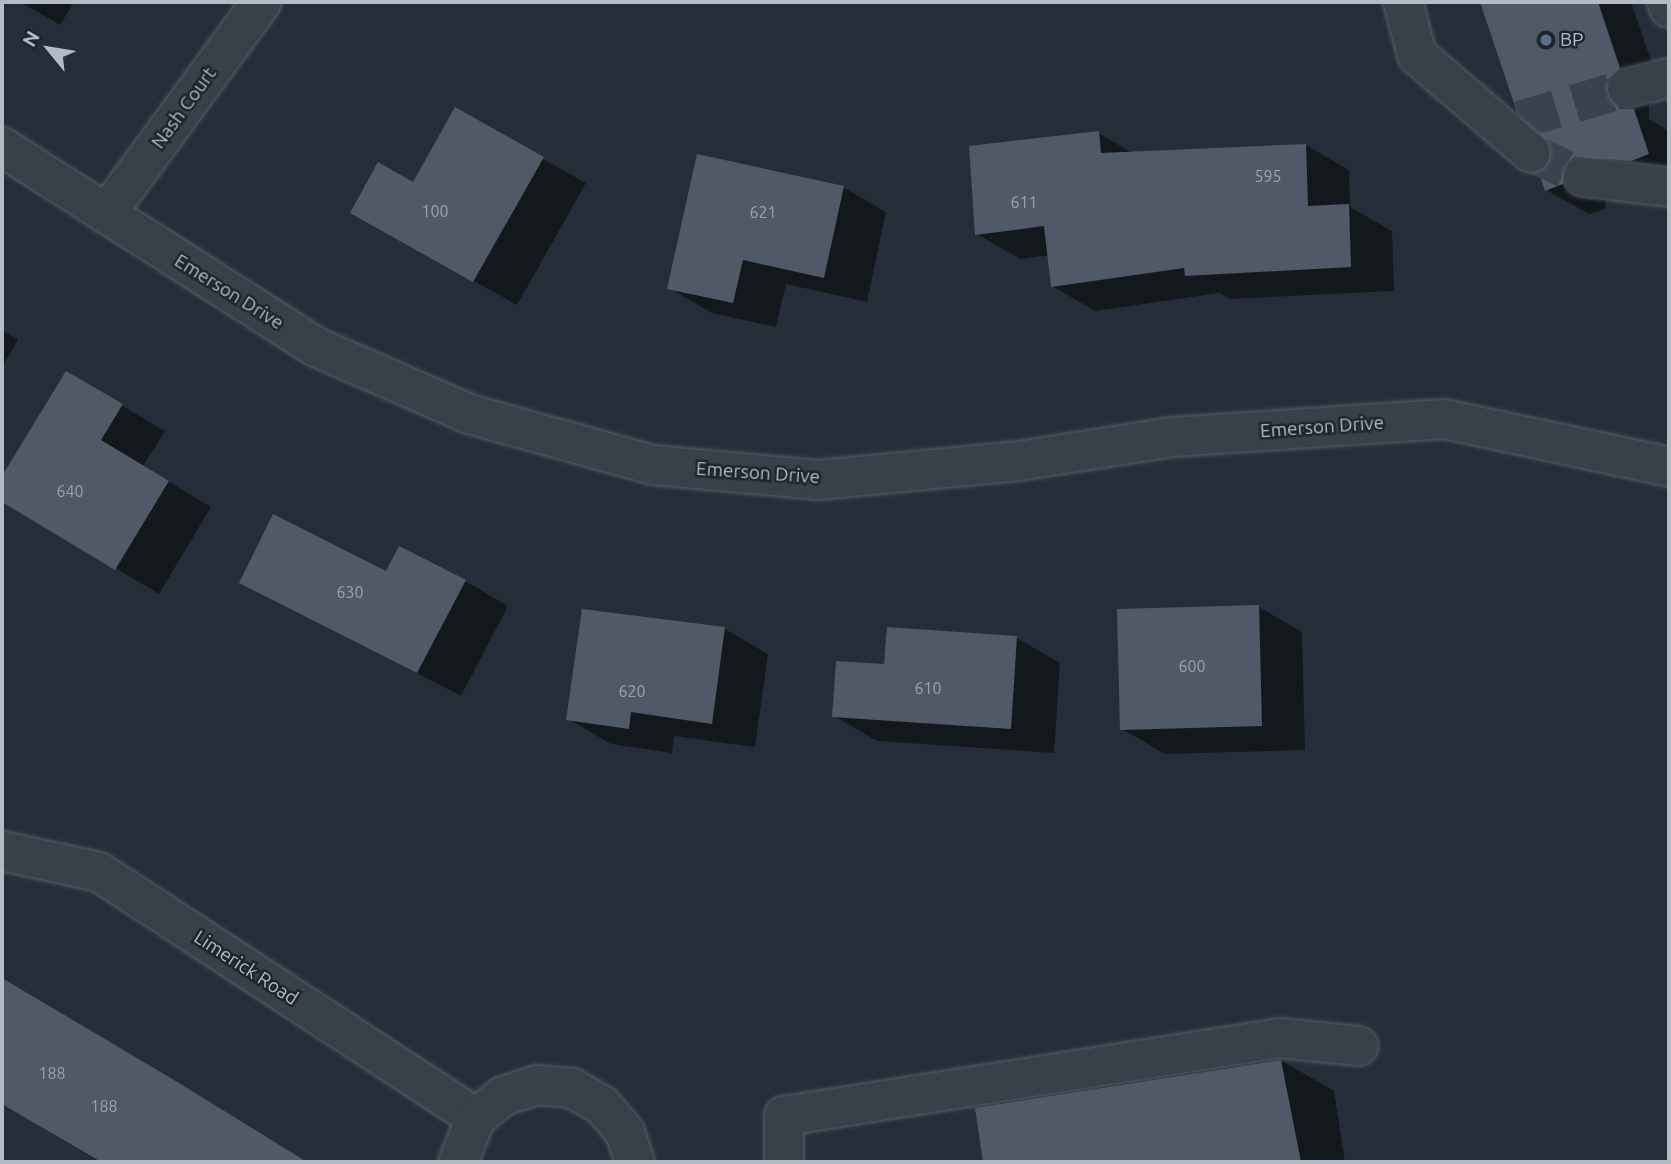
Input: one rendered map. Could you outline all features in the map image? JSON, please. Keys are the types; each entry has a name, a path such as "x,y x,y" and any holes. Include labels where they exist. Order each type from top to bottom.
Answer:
{"street":[{"name":"Nash Court","path":"106,214 262,2"},
{"path":"1403,2 1418,55 1515,133"},
{"path":"1667,2 1669,8"},
{"path":"1627,88 1669,78"},
{"name":"Emerson Drive","path":"2,147 317,347 469,414 653,465 818,480 1019,461 1173,437 1444,419 1669,467"},
{"path":"1583,177 1669,187"},
{"name":"Limerick Road","path":"2,851 99,872 476,1118"},
{"path":"784,1162 784,1116 1280,1038 1359,1046"},
{"path":"458,1162 476,1118 503,1096 537,1085 572,1088 603,1105 625,1132 635,1162"}],"building":[{"path":"1480,2 1598,2 1620,68 1606,81 1606,94 1620,109 1634,109 1649,154 1631,161 1575,157 1565,165 1563,184 1545,191 1539,173 1552,158 1551,145 1517,112"},
{"path":"455,107 544,157 473,282 350,213 378,162 413,182"},
{"path":"1099,131 1101,153 1306,144 1308,206 1349,204 1351,267 1185,276 1184,268 1051,287 1044,226 975,235 969,146"},
{"path":"697,154 844,186 824,278 743,260 733,303 667,289"},
{"path":"66,371 123,404 101,440 169,481 115,570 2,502 2,476"},
{"path":"273,514 386,571 399,546 466,580 417,673 239,583"},
{"path":"1259,605 1262,726 1120,730 1117,609"},
{"path":"582,609 725,627 712,724 631,712 629,729 566,720"},
{"path":"887,627 1017,636 1011,729 832,717 836,661 884,664"},
{"path":"2,978 307,1162 101,1162 2,1104"},
{"path":"1281,1060 1301,1162 983,1162 975,1108"}],"tunnel":[{"path":"1520,120 1627,88"},
{"path":"1531,153 1583,177"}],"place":[{"name":"BP","path":"1546,40"}]}
